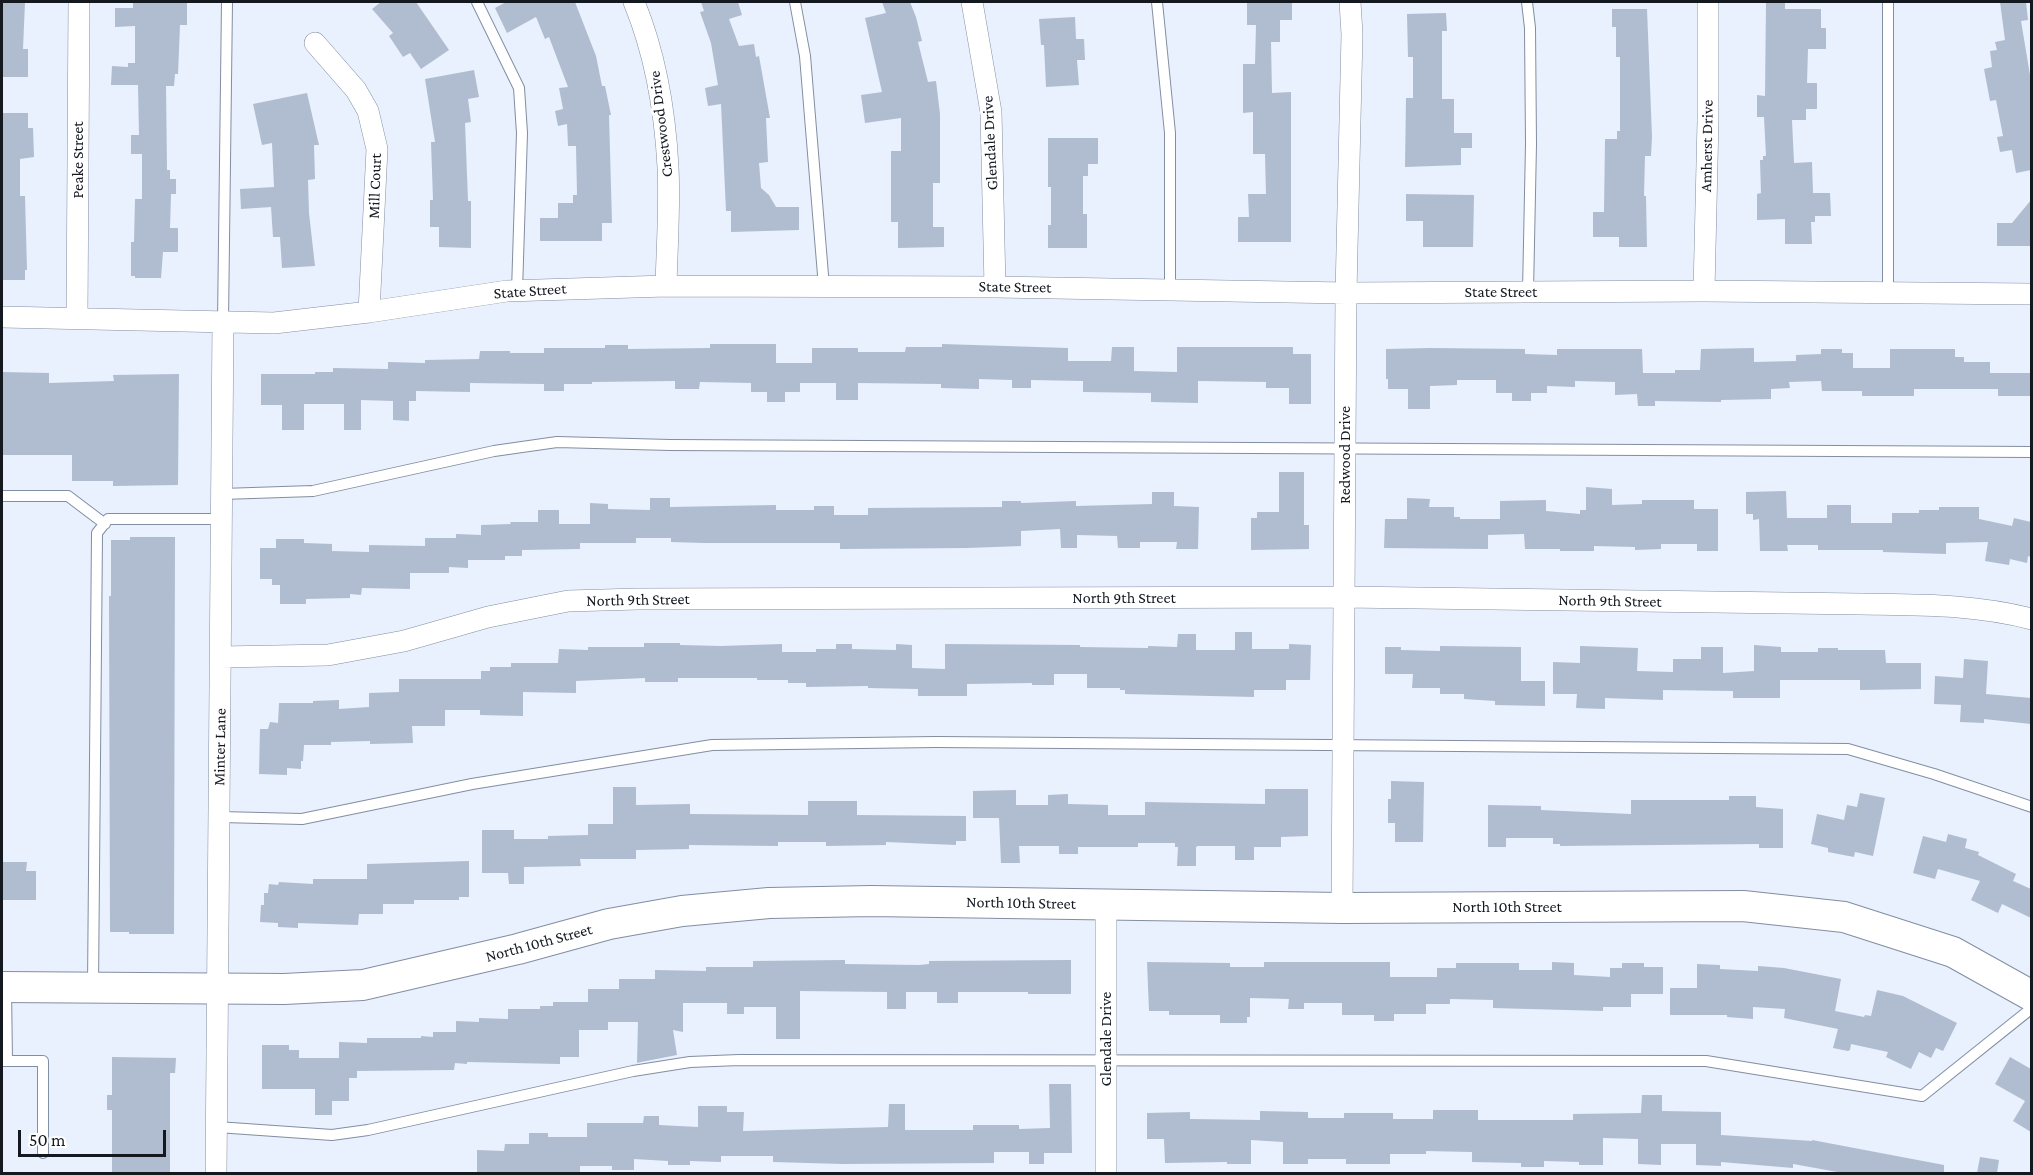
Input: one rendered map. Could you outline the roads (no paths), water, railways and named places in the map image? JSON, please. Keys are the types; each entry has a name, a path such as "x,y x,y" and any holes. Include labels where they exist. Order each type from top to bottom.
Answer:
{"main road":[{"name":"North 10th Street","path":"4,987 284,989 363,985 518,949 609,924 682,911 769,903 871,901 1342,908 1743,906 1844,917 1953,952 2031,996"}],"street":[{"name":"Peake Street","path":"77,318 79,2"},
{"name":"Crestwood Drive","path":"634,2 644,26 656,74 664,126 668,168 666,286"},
{"name":"Glendale Drive","path":"972,2 991,112 995,287"},
{"name":"Redwood Drive","path":"1342,908 1346,293 1352,34 1350,2"},
{"name":"Amherst Drive","path":"1704,291 1708,2"},
{"name":"Mill Court","path":"315,43 356,90 368,111 377,149 369,312"},
{"name":"State Street","path":"2,317 274,322 369,312 518,291 666,286 995,287 1346,293 1704,291 2031,294"},
{"name":"Minter Lane","path":"216,1173 223,321"},
{"name":"North 9th Street","path":"221,657 328,655 404,641 488,616 568,601 638,599 1344,597 1942,605 1997,610 2031,619"},
{"name":"Glendale Drive","path":"1106,904 1106,1173"}],"lane":[{"path":"223,321 227,2"},
{"path":"477,2 519,88 522,133 518,291"},
{"path":"795,2 806,67 824,287"},
{"path":"1157,2 1170,133 1170,290"},
{"path":"1527,2 1530,28 1531,132 1528,292"},
{"path":"1888,2 1888,293"},
{"path":"222,494 313,491 494,451 557,442 670,445 2031,452"},
{"path":"2,496 68,496 105,524"},
{"path":"93,987 97,532 108,519 222,519"},
{"path":"220,817 302,819 472,784 712,745 936,742 1848,749 1934,774 2031,807"},
{"path":"4,987 4,1061 43,1061 43,1153"},
{"path":"217,1127 332,1135 368,1130 633,1071 690,1062 739,1060 1706,1061 1922,1096 2031,1008"}]}
